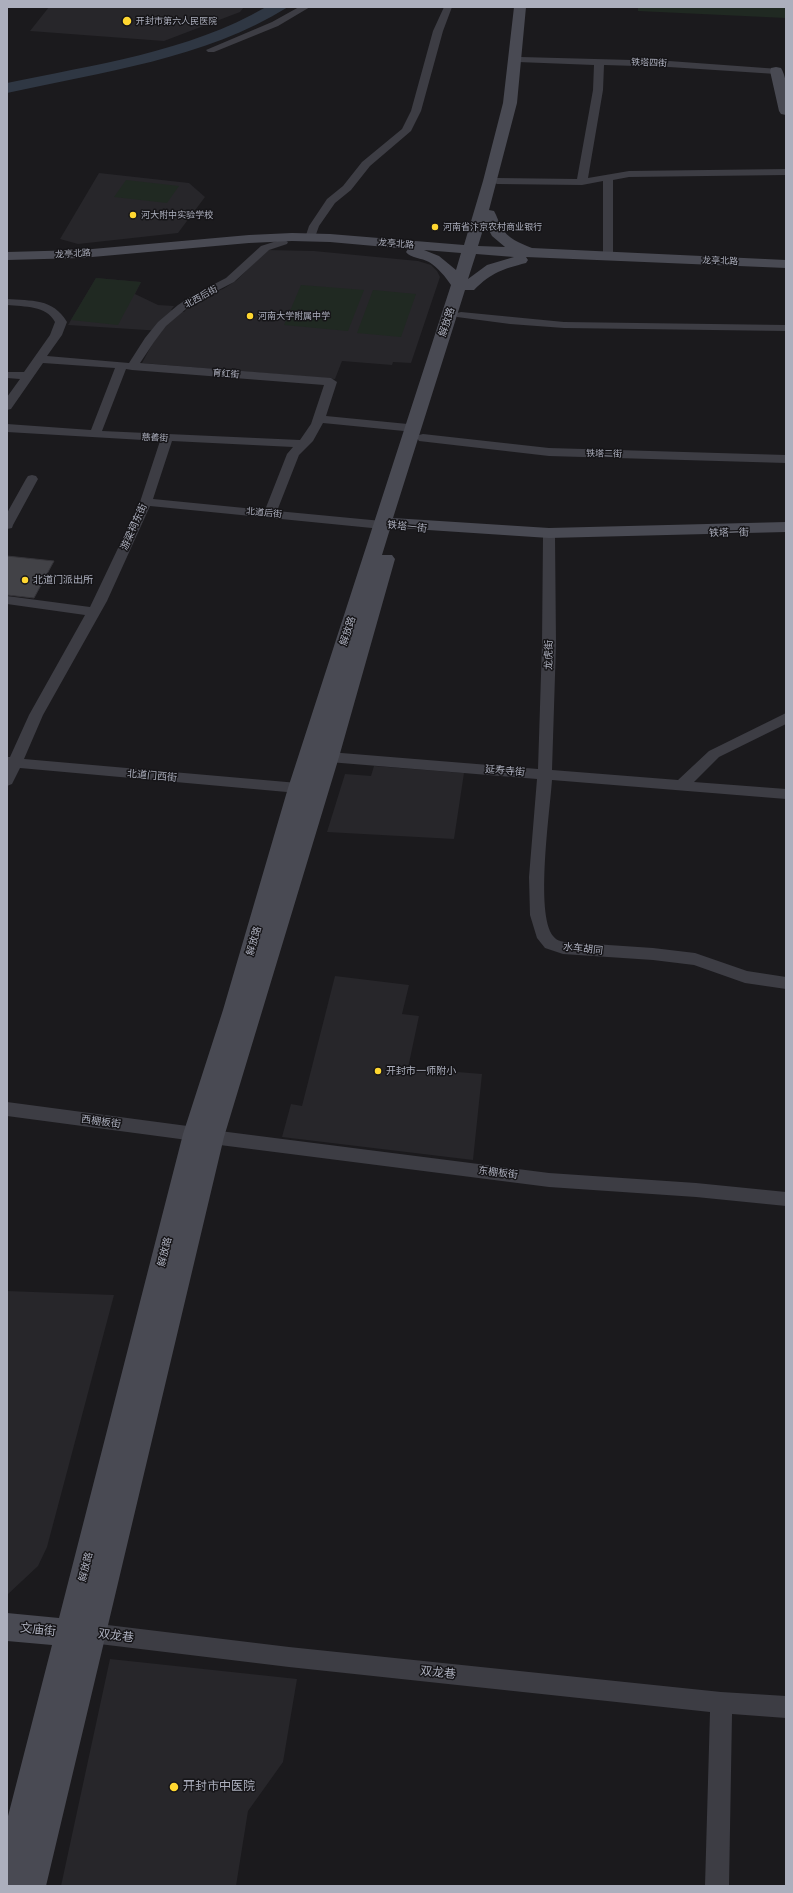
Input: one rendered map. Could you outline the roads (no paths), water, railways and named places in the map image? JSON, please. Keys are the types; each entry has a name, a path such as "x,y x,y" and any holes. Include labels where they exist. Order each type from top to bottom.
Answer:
{"main road":[{"name":"解放路","path":"485,213 510,103 520,7"},
{"name":"解放路","path":"418,433 461,315 468,247 485,213 497,181 517,104 526,7"},
{"path":"776,72 786,111"},
{"path":"485,213 500,237 536,256"},
{"name":"龙亭北路","path":"7,256 81,254 249,239 310,238 399,247"},
{"path":"399,247 442,240 468,247"},
{"name":"龙亭北路","path":"7,261 81,259 249,243 283,242 399,247 468,247 536,256 786,269"},
{"path":"399,247 422,254 440,262 464,286 493,266 536,256"},
{"name":"龙亭北路","path":"536,256 608,257 786,264"},
{"name":"解放路","path":"203,1135 328,757 418,433 464,286"},
{"name":"解放路","path":"7,1882 80,1633 234,1010 298,788 392,525"},
{"name":"铁塔一街","path":"392,525 549,533 786,527"},
{"name":"铁塔一街","path":"392,525 459,532 549,536 786,532"},
{"name":"文庙街","path":"7,1627 80,1633"},
{"name":"解放路","path":"30,1886 80,1633"}],"street":[{"path":"211,50 275,24 306,7"},
{"path":"310,238 314,226 331,201 347,188 366,164 406,131 416,111 438,31 448,7"},
{"name":"铁塔四街","path":"522,60 669,64 776,72"},
{"path":"582,182 598,90 599,62"},
{"path":"497,181 582,182 629,174 786,172"},
{"path":"608,177 608,257"},
{"name":"北西后街","path":"127,366 162,324 182,307 197,297 230,280 265,248 283,242"},
{"path":"7,302 50,308 58,314 61,322 56,335 7,406"},
{"path":"461,315 510,321 564,325 786,328"},
{"name":"育红街","path":"39,359 331,382 318,419"},
{"path":"95,434 127,366"},
{"path":"7,375 28,376"},
{"path":"270,514 293,454 312,434 318,419"},
{"name":"铁塔二街","path":"318,419 549,452 786,459"},
{"name":"慈善街","path":"7,428 167,438 303,444"},
{"name":"游梁祠东街","path":"7,780 11,762 94,612 146,502 167,438"},
{"path":"7,525 32,479"},
{"name":"北道后街","path":"146,502 392,525"},
{"name":"龙虎街","path":"545,774 549,644 549,536"},
{"path":"7,600 94,612"},
{"path":"681,786 714,754 786,718"},
{"name":"延寿寺街","path":"328,757 786,794"},
{"name":"北道门西街","path":"11,762 298,788"},
{"name":"水车胡同","path":"545,774 537,877 538,915 545,938 551,944 564,948 583,950 653,954 695,959 745,976 786,983"},
{"name":"西棚板街","path":"7,1109 203,1135"},
{"name":"东棚板街","path":"203,1135 549,1180 696,1190 786,1199"},
{"name":"双龙巷","path":"80,1633 721,1703 786,1707"},
{"path":"717,1886 721,1703"}],"water":[{"path":"266,7 288,7 256,25 187,52 152,62 7,93 7,83 106,63 173,46 236,22"}],"place":[{"name":"开封市第六人民医院","path":"127,21"},
{"name":"河大附中实验学校","path":"133,215"},
{"name":"河南省汴京农村商业银行","path":"435,227"},
{"name":"河南大学附属中学","path":"250,316"},
{"name":"北道门派出所","path":"25,580"},
{"name":"开封市一师附小","path":"378,1071"},
{"name":"开封市中医院","path":"174,1787"}]}
